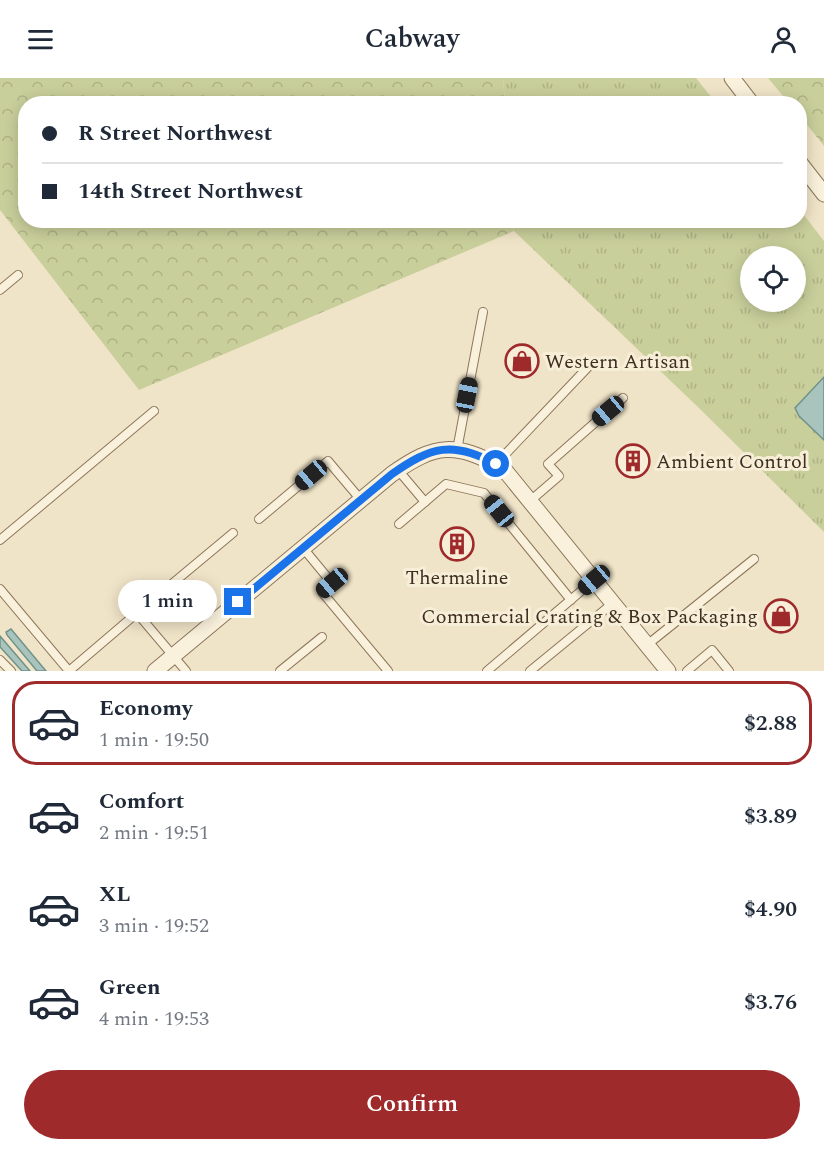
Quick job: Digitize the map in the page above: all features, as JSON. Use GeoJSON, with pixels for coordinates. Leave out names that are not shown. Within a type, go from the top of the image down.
{"type":"FeatureCollection","features":[{"type":"Feature","properties":{"kind":"street"},"geometry":{"type":"LineString","coordinates":[[732,78],[746,96]]}},
{"type":"Feature","properties":{"kind":"street"},"geometry":{"type":"LineString","coordinates":[[807,172],[824,194]]}},
{"type":"Feature","properties":{"kind":"street"},"geometry":{"type":"LineString","coordinates":[[155,671],[398,470],[415,458],[439,449],[465,451],[503,468],[668,671]]}},
{"type":"Feature","properties":{"kind":"lane"},"geometry":{"type":"LineString","coordinates":[[0,290],[18,275]]}},
{"type":"Feature","properties":{"kind":"lane"},"geometry":{"type":"LineString","coordinates":[[457,450],[483,312]]}},
{"type":"Feature","properties":{"kind":"lane"},"geometry":{"type":"LineString","coordinates":[[496,464],[590,365]]}},
{"type":"Feature","properties":{"kind":"lane"},"geometry":{"type":"LineString","coordinates":[[530,501],[559,476],[548,464],[623,398]]}},
{"type":"Feature","properties":{"kind":"lane"},"geometry":{"type":"LineString","coordinates":[[0,540],[154,411]]}},
{"type":"Feature","properties":{"kind":"lane"},"geometry":{"type":"LineString","coordinates":[[259,519],[328,460],[361,500]]}},
{"type":"Feature","properties":{"kind":"lane"},"geometry":{"type":"LineString","coordinates":[[398,470],[425,502]]}},
{"type":"Feature","properties":{"kind":"lane"},"geometry":{"type":"LineString","coordinates":[[399,524],[446,484],[484,494],[570,600]]}},
{"type":"Feature","properties":{"kind":"lane"},"geometry":{"type":"LineString","coordinates":[[0,590],[69,671],[233,533]]}},
{"type":"Feature","properties":{"kind":"lane"},"geometry":{"type":"LineString","coordinates":[[303,548],[332,583],[322,592],[388,671]]}},
{"type":"Feature","properties":{"kind":"lane"},"geometry":{"type":"LineString","coordinates":[[647,645],[754,559]]}},
{"type":"Feature","properties":{"kind":"lane"},"geometry":{"type":"LineString","coordinates":[[487,671],[594,580]]}},
{"type":"Feature","properties":{"kind":"lane"},"geometry":{"type":"LineString","coordinates":[[530,671],[613,603]]}},
{"type":"Feature","properties":{"kind":"lane"},"geometry":{"type":"LineString","coordinates":[[137,613],[186,671]]}},
{"type":"Feature","properties":{"kind":"lane"},"geometry":{"type":"LineString","coordinates":[[280,671],[322,637]]}},
{"type":"Feature","properties":{"kind":"lane"},"geometry":{"type":"LineString","coordinates":[[687,671],[712,650],[729,671]]}},
{"type":"Feature","properties":{"kind":"lane"},"geometry":{"type":"LineString","coordinates":[[0,660],[11,671]]}},
{"type":"Feature","properties":{"kind":"green space"},"geometry":{"type":"Polygon","coordinates":[[[0,78],[503,78],[504,96],[18,96],[18,228],[514,228],[514,231],[139,390],[0,210],[0,78]]]}},
{"type":"Feature","properties":{"kind":"green space"},"geometry":{"type":"Polygon","coordinates":[[[503,78],[696,78],[710,96],[504,96],[503,78]]]}},
{"type":"Feature","properties":{"kind":"green space"},"geometry":{"type":"Polygon","coordinates":[[[768,78],[824,78],[824,146],[807,125],[807,96],[783,96],[768,78]]]}},
{"type":"Feature","properties":{"kind":"green space"},"geometry":{"type":"Polygon","coordinates":[[[807,219],[824,241],[824,377],[797,405],[799,416],[824,440],[824,532],[701,410],[514,231],[514,228],[807,228],[807,219]]]}},
{"type":"Feature","properties":{"kind":"water"},"geometry":{"type":"Polygon","coordinates":[[[824,377],[824,440],[799,416],[795,408],[824,377]]]}},
{"type":"Feature","properties":{"kind":"water"},"geometry":{"type":"Polygon","coordinates":[[[11,629],[46,671],[37,671],[7,635],[6,632],[11,629]]]}},
{"type":"Feature","properties":{"kind":"water"},"geometry":{"type":"Polygon","coordinates":[[[0,636],[30,671],[22,671],[0,647],[0,636]]]}},
{"type":"Feature","properties":{"kind":"place","name":"Western Artisan"},"geometry":{"type":"Point","coordinates":[522,361]}},
{"type":"Feature","properties":{"kind":"place","name":"Ambient Control"},"geometry":{"type":"Point","coordinates":[633,461]}},
{"type":"Feature","properties":{"kind":"place","name":"Thermaline"},"geometry":{"type":"Point","coordinates":[457,544]}},
{"type":"Feature","properties":{"kind":"place","name":"Commercial Crating & Box Packaging"},"geometry":{"type":"Point","coordinates":[781,616]}},
{"type":"Feature","properties":{"kind":"route"},"geometry":{"type":"LineString","coordinates":[[238,602],[392,474],[415,458],[439,449],[465,451],[496,464]]}}]}
